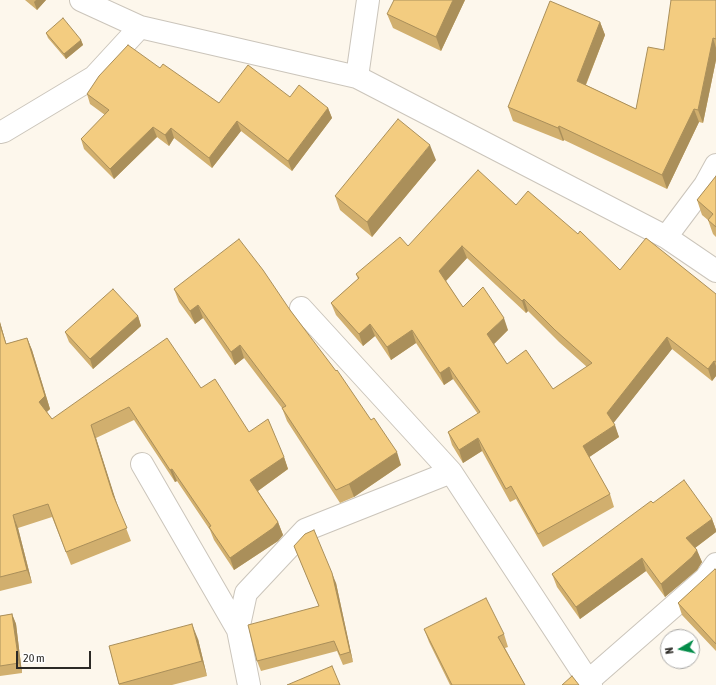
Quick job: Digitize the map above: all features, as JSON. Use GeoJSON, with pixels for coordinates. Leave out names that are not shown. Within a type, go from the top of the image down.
{"type":"FeatureCollection","features":[{"type":"Feature","properties":{"kind":"street"},"geometry":{"type":"LineString","coordinates":[[81,0],[140,27],[357,77],[666,237],[716,271]]}},
{"type":"Feature","properties":{"kind":"street"},"geometry":{"type":"LineString","coordinates":[[357,77],[368,0]]}},
{"type":"Feature","properties":{"kind":"street"},"geometry":{"type":"LineString","coordinates":[[0,132],[94,77],[140,27]]}},
{"type":"Feature","properties":{"kind":"street"},"geometry":{"type":"LineString","coordinates":[[666,237],[705,185],[716,165]]}},
{"type":"Feature","properties":{"kind":"street"},"geometry":{"type":"LineString","coordinates":[[301,308],[451,472],[589,683],[706,578],[716,564]]}},
{"type":"Feature","properties":{"kind":"street"},"geometry":{"type":"LineString","coordinates":[[142,464],[238,630],[249,685]]}},
{"type":"Feature","properties":{"kind":"street"},"geometry":{"type":"LineString","coordinates":[[238,630],[246,593],[305,530],[451,472]]}},
{"type":"Feature","properties":{"kind":"building"},"geometry":{"type":"Polygon","coordinates":[[[394,0],[453,0],[436,37],[387,14],[394,0]]]}},
{"type":"Feature","properties":{"kind":"building"},"geometry":{"type":"Polygon","coordinates":[[[671,0],[716,0],[716,39],[713,38],[698,110],[694,109],[662,175],[559,126],[558,128],[508,107],[550,1],[600,22],[577,81],[636,109],[648,47],[664,50],[671,0]]]}},
{"type":"Feature","properties":{"kind":"building"},"geometry":{"type":"Polygon","coordinates":[[[63,18],[81,40],[64,54],[46,33],[63,18]]]}},
{"type":"Feature","properties":{"kind":"building"},"geometry":{"type":"Polygon","coordinates":[[[128,45],[160,68],[163,64],[219,103],[248,65],[290,97],[299,85],[328,108],[288,161],[237,121],[209,158],[171,128],[165,135],[153,127],[110,169],[81,139],[109,110],[87,94],[99,76],[128,45]]]}},
{"type":"Feature","properties":{"kind":"building"},"geometry":{"type":"Polygon","coordinates":[[[398,119],[430,145],[367,222],[335,196],[398,119]]]}},
{"type":"Feature","properties":{"kind":"building"},"geometry":{"type":"Polygon","coordinates":[[[478,170],[516,205],[528,191],[578,234],[580,231],[620,270],[646,238],[716,294],[716,362],[714,361],[708,369],[667,337],[607,413],[615,425],[583,446],[610,494],[538,534],[511,486],[506,489],[478,438],[459,450],[448,432],[480,412],[449,367],[440,373],[412,330],[387,347],[370,324],[359,334],[331,303],[359,278],[356,274],[400,237],[408,246],[478,170]],[[462,246],[439,271],[463,307],[483,287],[504,318],[487,334],[507,364],[526,350],[553,389],[592,363],[555,330],[524,299],[522,301],[462,246]]]}},
{"type":"Feature","properties":{"kind":"building"},"geometry":{"type":"Polygon","coordinates":[[[716,176],[716,227],[708,220],[713,214],[697,200],[716,176]]]}},
{"type":"Feature","properties":{"kind":"building"},"geometry":{"type":"Polygon","coordinates":[[[239,239],[263,270],[290,310],[336,371],[337,370],[371,420],[374,418],[397,452],[349,484],[336,490],[282,408],[286,406],[240,345],[231,352],[198,305],[190,311],[174,289],[239,239]]]}},
{"type":"Feature","properties":{"kind":"building"},"geometry":{"type":"Polygon","coordinates":[[[113,289],[138,316],[90,359],[65,332],[113,289]]]}},
{"type":"Feature","properties":{"kind":"building"},"geometry":{"type":"Polygon","coordinates":[[[0,325],[6,344],[27,338],[45,396],[39,402],[52,419],[167,338],[201,388],[215,379],[249,432],[268,419],[284,457],[250,480],[278,522],[273,528],[230,558],[209,527],[211,526],[172,469],[170,470],[129,407],[91,425],[113,495],[127,528],[66,552],[48,504],[13,515],[27,570],[0,577],[0,325]]]}},
{"type":"Feature","properties":{"kind":"building"},"geometry":{"type":"Polygon","coordinates":[[[684,480],[712,519],[686,538],[697,550],[692,557],[661,584],[642,558],[576,607],[552,574],[651,501],[653,503],[684,480]]]}},
{"type":"Feature","properties":{"kind":"building"},"geometry":{"type":"Polygon","coordinates":[[[314,530],[332,573],[350,652],[340,655],[334,641],[257,661],[248,625],[319,606],[294,546],[305,534],[314,530]]]}},
{"type":"Feature","properties":{"kind":"building"},"geometry":{"type":"Polygon","coordinates":[[[715,569],[716,570],[716,644],[678,603],[715,569]]]}},
{"type":"Feature","properties":{"kind":"building"},"geometry":{"type":"Polygon","coordinates":[[[486,598],[504,634],[498,637],[525,685],[452,685],[424,629],[486,598]]]}},
{"type":"Feature","properties":{"kind":"building"},"geometry":{"type":"Polygon","coordinates":[[[12,614],[19,663],[0,666],[0,616],[12,614]]]}},
{"type":"Feature","properties":{"kind":"building"},"geometry":{"type":"Polygon","coordinates":[[[192,624],[202,661],[119,684],[109,646],[192,624]]]}},
{"type":"Feature","properties":{"kind":"building"},"geometry":{"type":"Polygon","coordinates":[[[332,666],[340,685],[287,685],[332,666]]]}},
{"type":"Feature","properties":{"kind":"building"},"geometry":{"type":"Polygon","coordinates":[[[572,676],[579,685],[562,685],[572,676]]]}}]}
